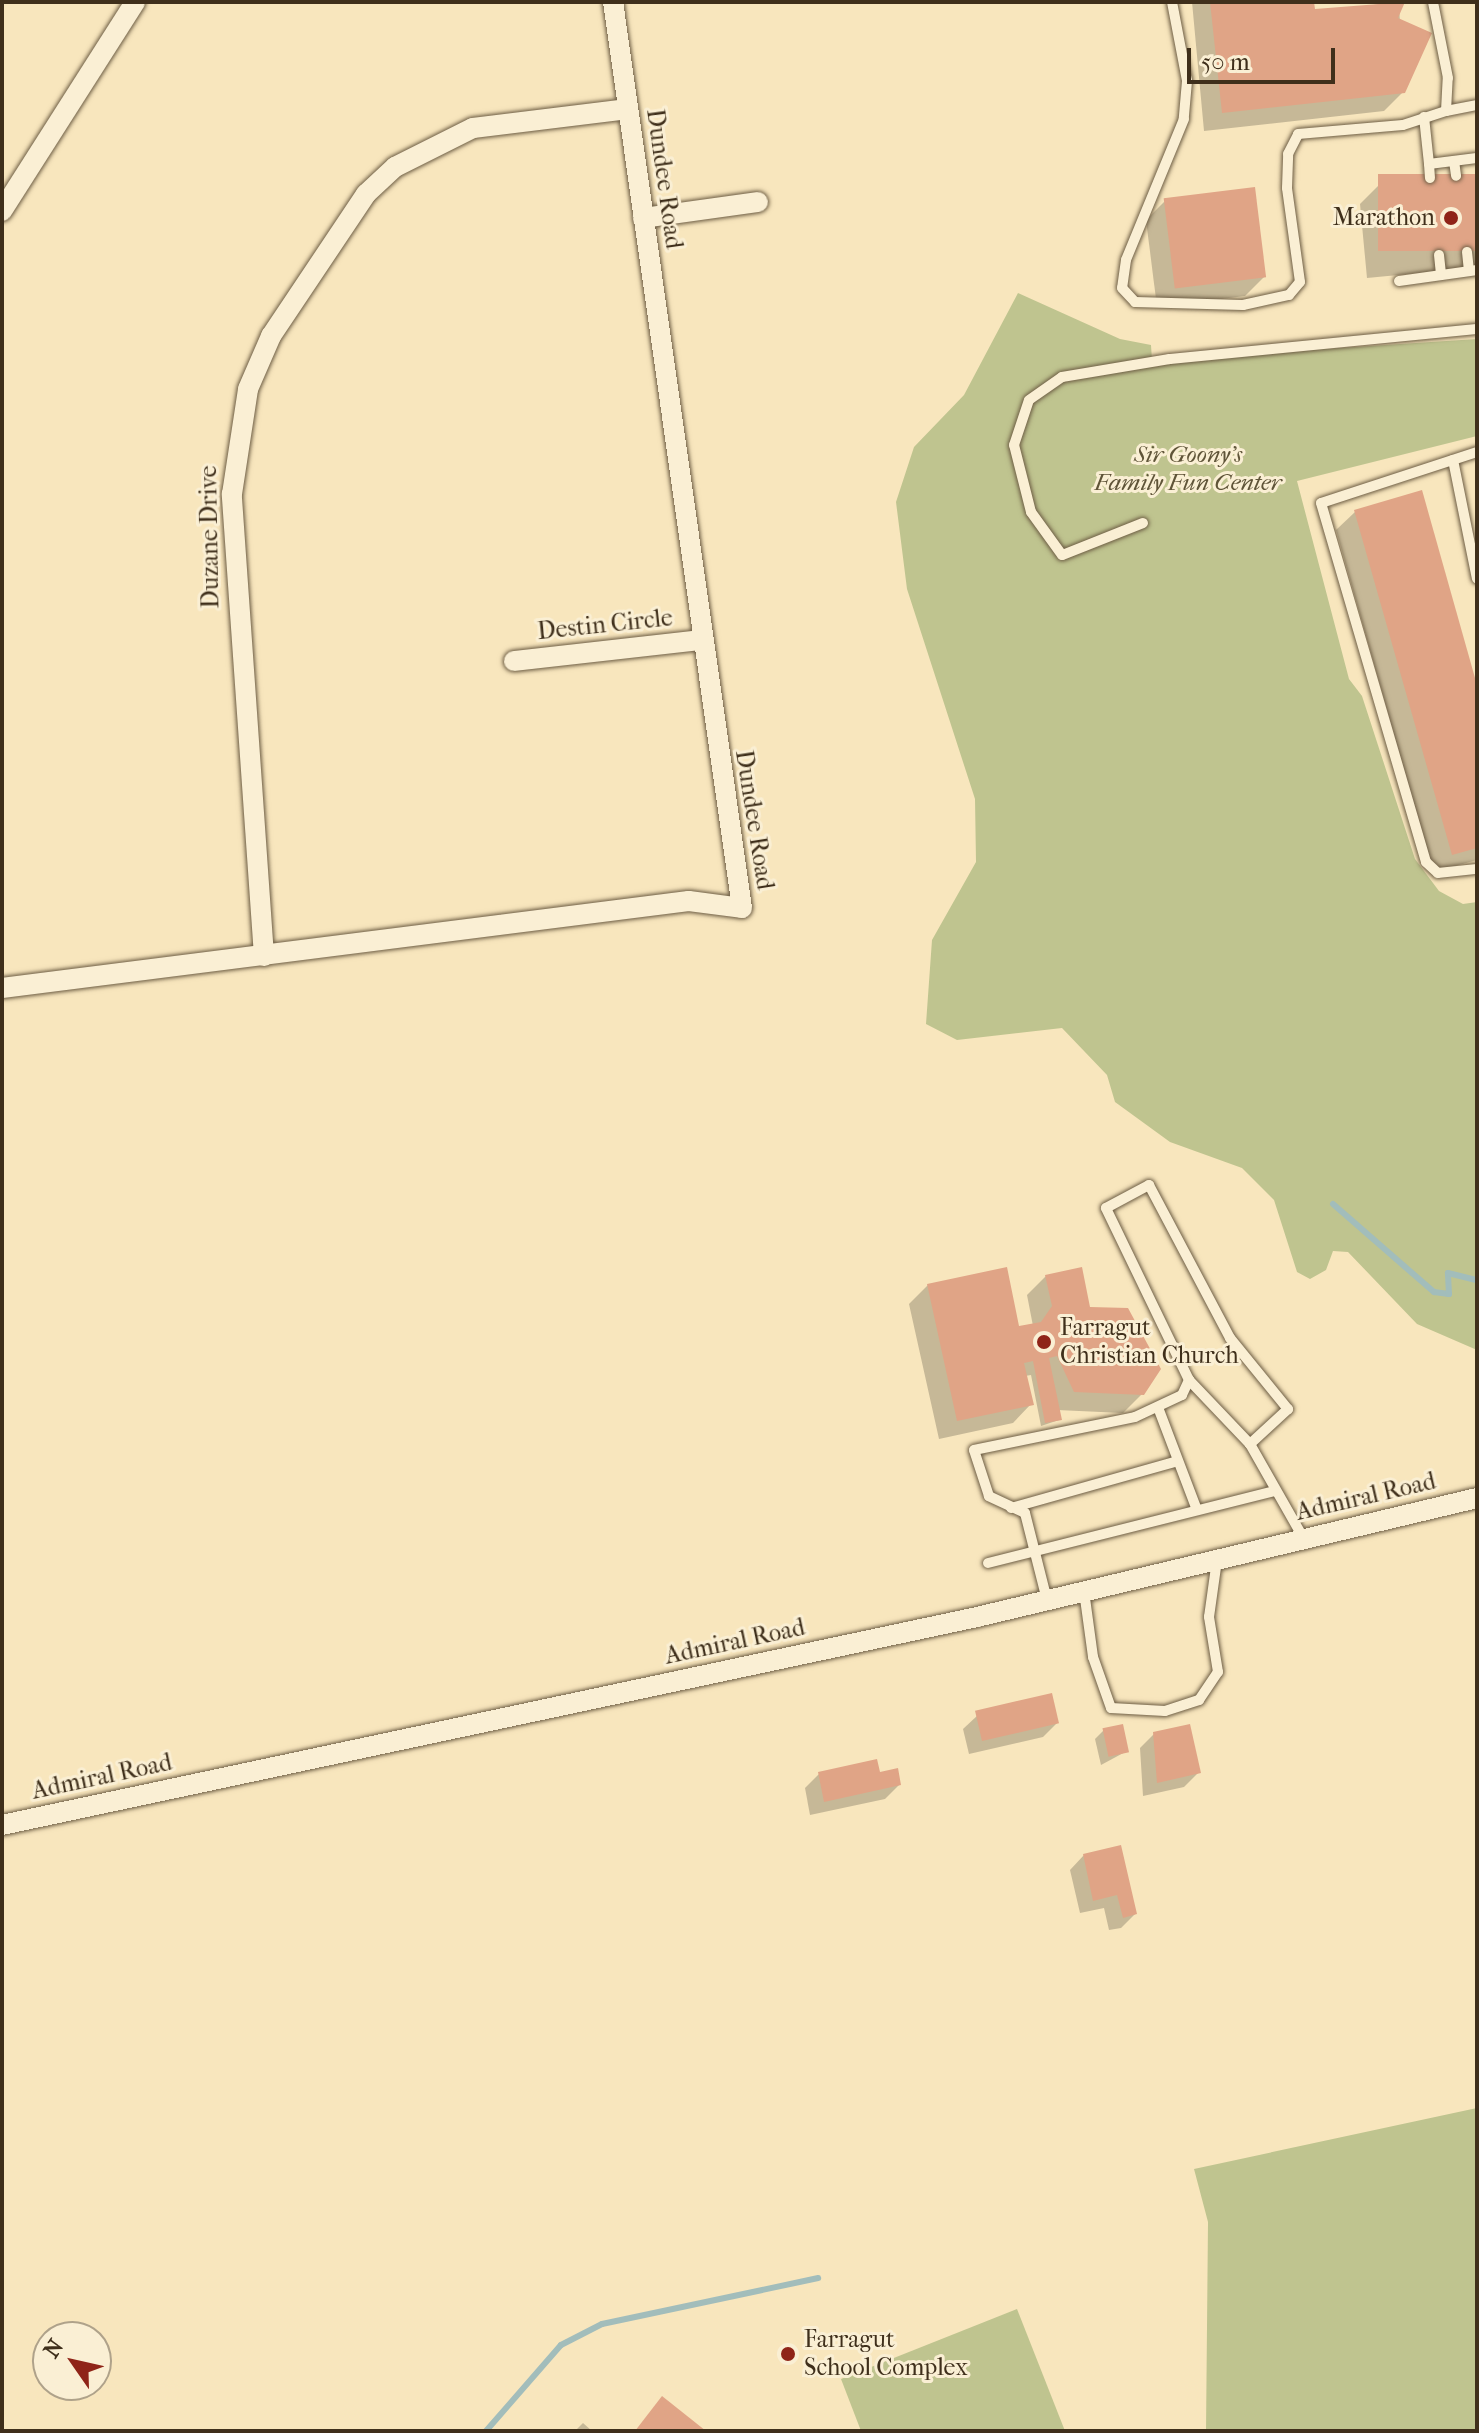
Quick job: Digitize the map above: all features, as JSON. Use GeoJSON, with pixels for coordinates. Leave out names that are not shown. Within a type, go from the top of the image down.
{"type":"FeatureCollection","features":[{"type":"Feature","properties":{"kind":"street"},"geometry":{"type":"LineString","coordinates":[[2,211],[135,2]]}},
{"type":"Feature","properties":{"kind":"street","name":"Dundee Road"},"geometry":{"type":"LineString","coordinates":[[2,988],[689,901],[742,908],[701,640],[613,2]]}},
{"type":"Feature","properties":{"kind":"street","name":"Duzane Drive"},"geometry":{"type":"LineString","coordinates":[[264,956],[232,494],[248,389],[271,336],[366,194],[395,167],[473,128],[628,109]]}},
{"type":"Feature","properties":{"kind":"street"},"geometry":{"type":"LineString","coordinates":[[643,218],[758,202]]}},
{"type":"Feature","properties":{"kind":"street","name":"Destin Circle"},"geometry":{"type":"LineString","coordinates":[[514,661],[701,640]]}},
{"type":"Feature","properties":{"kind":"street","name":"Admiral Road"},"geometry":{"type":"LineString","coordinates":[[2,1825],[1047,1600],[1477,1498]]}},
{"type":"Feature","properties":{"kind":"lane"},"geometry":{"type":"LineString","coordinates":[[1172,2],[1187,81],[1184,119],[1126,260],[1122,288],[1135,302],[1243,305],[1289,295],[1300,282],[1287,188],[1288,154],[1298,134],[1403,125],[1477,105]]}},
{"type":"Feature","properties":{"kind":"lane"},"geometry":{"type":"LineString","coordinates":[[1433,2],[1448,78],[1446,111]]}},
{"type":"Feature","properties":{"kind":"lane"},"geometry":{"type":"LineString","coordinates":[[1424,117],[1430,178]]}},
{"type":"Feature","properties":{"kind":"lane"},"geometry":{"type":"LineString","coordinates":[[1429,164],[1477,158]]}},
{"type":"Feature","properties":{"kind":"lane"},"geometry":{"type":"LineString","coordinates":[[1454,161],[1456,176]]}},
{"type":"Feature","properties":{"kind":"lane"},"geometry":{"type":"LineString","coordinates":[[1399,281],[1473,271],[1467,252]]}},
{"type":"Feature","properties":{"kind":"lane"},"geometry":{"type":"LineString","coordinates":[[1439,255],[1441,275]]}},
{"type":"Feature","properties":{"kind":"lane"},"geometry":{"type":"LineString","coordinates":[[1143,523],[1062,555],[1031,512],[1014,445],[1029,400],[1062,377],[1170,359],[1477,329]]}},
{"type":"Feature","properties":{"kind":"lane"},"geometry":{"type":"LineString","coordinates":[[1477,452],[1321,503],[1426,862],[1438,873],[1477,869]]}},
{"type":"Feature","properties":{"kind":"lane"},"geometry":{"type":"LineString","coordinates":[[1453,460],[1477,579]]}},
{"type":"Feature","properties":{"kind":"lane"},"geometry":{"type":"LineString","coordinates":[[1250,1444],[1288,1409],[1230,1338],[1149,1185],[1106,1208],[1189,1380],[1250,1444],[1304,1539]]}},
{"type":"Feature","properties":{"kind":"lane"},"geometry":{"type":"LineString","coordinates":[[1047,1600],[1025,1513],[1010,1509],[980,1483],[974,1450],[1159,1410],[1189,1380]]}},
{"type":"Feature","properties":{"kind":"lane"},"geometry":{"type":"LineString","coordinates":[[1159,1410],[1197,1510]]}},
{"type":"Feature","properties":{"kind":"lane"},"geometry":{"type":"LineString","coordinates":[[1010,1509],[1178,1461]]}},
{"type":"Feature","properties":{"kind":"lane"},"geometry":{"type":"LineString","coordinates":[[988,1563],[1274,1491]]}},
{"type":"Feature","properties":{"kind":"lane"},"geometry":{"type":"LineString","coordinates":[[1084,1591],[1093,1657],[1111,1708],[1165,1711],[1199,1700],[1218,1672],[1209,1617],[1217,1560]]}},
{"type":"Feature","properties":{"kind":"path"},"geometry":{"type":"LineString","coordinates":[[187,2431],[205,2431]]}},
{"type":"Feature","properties":{"kind":"green space","name":"Sir Goony's Family Fun Center"},"geometry":{"type":"Polygon","coordinates":[[[1018,293],[1120,339],[1151,345],[1152,360],[1477,339],[1477,436],[1297,481],[1349,679],[1362,696],[1415,859],[1439,891],[1463,904],[1477,902],[1477,1350],[1417,1324],[1348,1252],[1333,1251],[1326,1270],[1310,1279],[1297,1272],[1274,1200],[1242,1168],[1170,1142],[1115,1102],[1107,1075],[1062,1028],[957,1040],[926,1024],[932,940],[976,862],[975,799],[907,589],[896,502],[914,447],[964,395],[1018,293]]]}},
{"type":"Feature","properties":{"kind":"green space"},"geometry":{"type":"Polygon","coordinates":[[[1477,2108],[1477,2431],[1206,2431],[1208,2222],[1194,2169],[1477,2108]]]}},
{"type":"Feature","properties":{"kind":"green space"},"geometry":{"type":"Polygon","coordinates":[[[1017,2309],[1065,2431],[861,2431],[841,2379],[1017,2309]]]}},
{"type":"Feature","properties":{"kind":"building"},"geometry":{"type":"Polygon","coordinates":[[[1210,2],[1314,2],[1315,9],[1405,2],[1398,18],[1432,33],[1405,93],[1222,113],[1210,2]]]}},
{"type":"Feature","properties":{"kind":"building"},"geometry":{"type":"Polygon","coordinates":[[[1378,174],[1477,174],[1477,251],[1378,251],[1378,174]]]}},
{"type":"Feature","properties":{"kind":"building"},"geometry":{"type":"Polygon","coordinates":[[[1255,187],[1266,277],[1175,289],[1164,198],[1255,187]]]}},
{"type":"Feature","properties":{"kind":"building"},"geometry":{"type":"Polygon","coordinates":[[[1422,490],[1477,685],[1477,848],[1452,855],[1354,510],[1422,490]]]}},
{"type":"Feature","properties":{"kind":"building","name":"Farragut Christian Church"},"geometry":{"type":"Polygon","coordinates":[[[1007,1267],[1019,1326],[1041,1322],[1052,1306],[1045,1275],[1082,1267],[1090,1307],[1128,1308],[1161,1369],[1144,1395],[1074,1392],[1057,1356],[1049,1358],[1062,1420],[1045,1423],[1033,1361],[1024,1363],[1034,1405],[957,1421],[927,1284],[1007,1267]]]}},
{"type":"Feature","properties":{"kind":"building"},"geometry":{"type":"Polygon","coordinates":[[[1052,1693],[1059,1723],[982,1741],[975,1711],[1052,1693]]]}},
{"type":"Feature","properties":{"kind":"building"},"geometry":{"type":"Polygon","coordinates":[[[1123,1724],[1129,1752],[1108,1757],[1102,1728],[1123,1724]]]}},
{"type":"Feature","properties":{"kind":"building"},"geometry":{"type":"Polygon","coordinates":[[[1190,1724],[1201,1773],[1157,1783],[1153,1732],[1190,1724]]]}},
{"type":"Feature","properties":{"kind":"building"},"geometry":{"type":"Polygon","coordinates":[[[877,1759],[880,1772],[898,1768],[901,1785],[824,1802],[818,1772],[877,1759]]]}},
{"type":"Feature","properties":{"kind":"building"},"geometry":{"type":"Polygon","coordinates":[[[1121,1845],[1137,1914],[1123,1918],[1117,1895],[1093,1901],[1083,1854],[1121,1845]]]}},
{"type":"Feature","properties":{"kind":"building"},"geometry":{"type":"Polygon","coordinates":[[[662,2396],[706,2431],[635,2431],[662,2396]]]}},
{"type":"Feature","properties":{"kind":"waterway"},"geometry":{"type":"LineString","coordinates":[[1333,1204],[1434,1292],[1449,1294],[1448,1273],[1477,1280]]}},
{"type":"Feature","properties":{"kind":"waterway"},"geometry":{"type":"LineString","coordinates":[[486,2431],[561,2345],[602,2324],[818,2278]]}},
{"type":"Feature","properties":{"kind":"place","name":"Marathon"},"geometry":{"type":"Point","coordinates":[1451,218]}},
{"type":"Feature","properties":{"kind":"place","name":"Farragut Christian Church"},"geometry":{"type":"Point","coordinates":[1044,1342]}},
{"type":"Feature","properties":{"kind":"place","name":"Farragut School Complex"},"geometry":{"type":"Point","coordinates":[788,2354]}}]}
